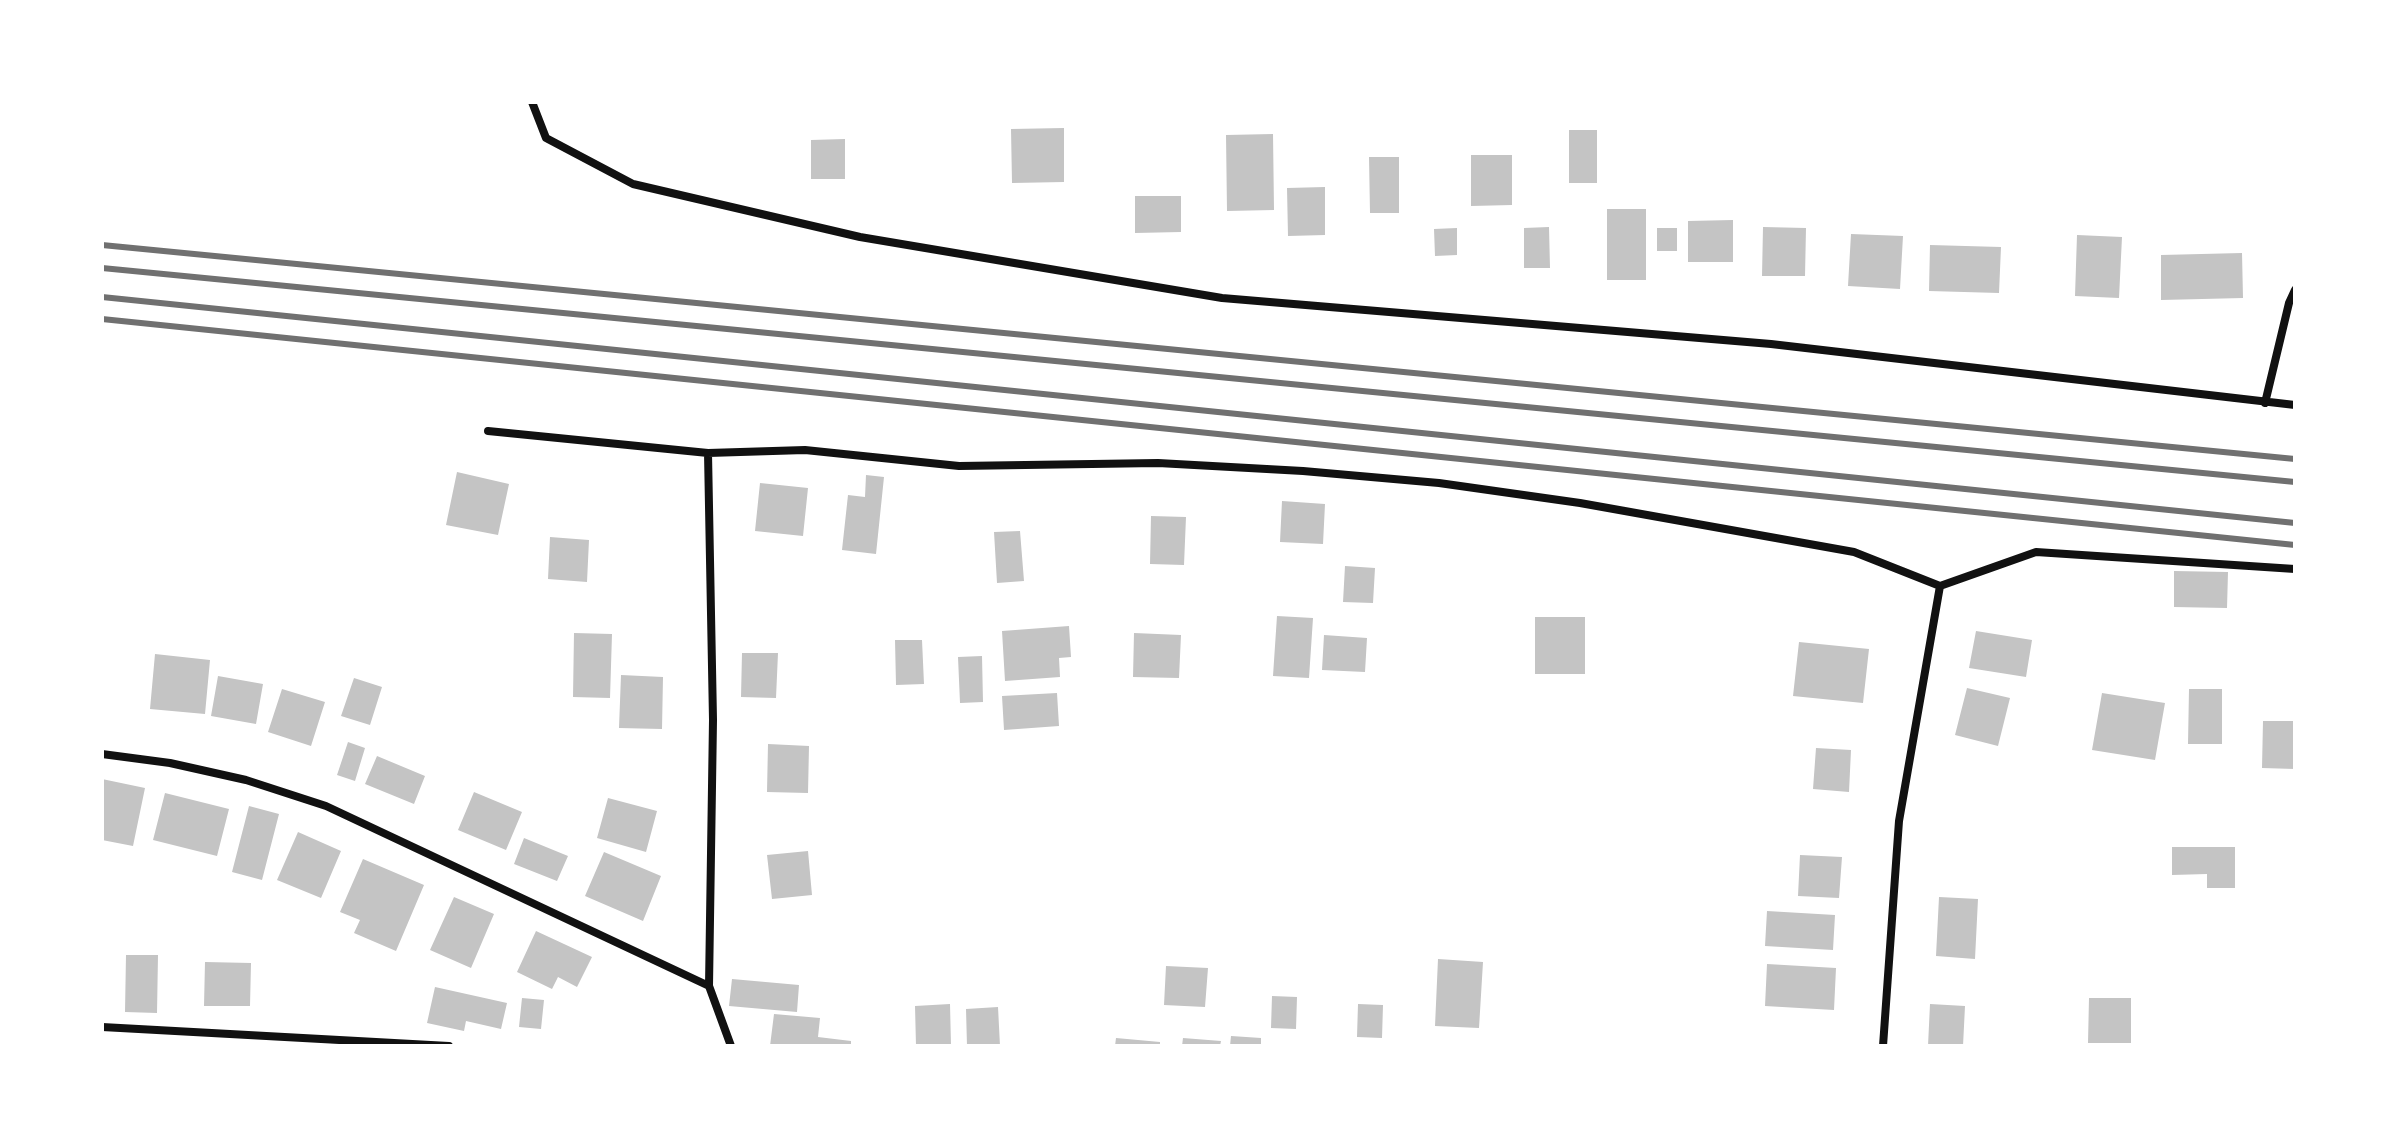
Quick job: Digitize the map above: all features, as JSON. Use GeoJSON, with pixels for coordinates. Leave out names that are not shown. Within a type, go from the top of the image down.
{"type":"FeatureCollection","features":[{"type":"Feature","properties":{"kind":"street"},"geometry":{"type":"LineString","coordinates":[[532,102],[546,138],[633,184],[860,237],[1222,298],[1771,344],[2295,405]]}},
{"type":"Feature","properties":{"kind":"street"},"geometry":{"type":"LineString","coordinates":[[2265,403],[2289,303],[2295,290]]}},
{"type":"Feature","properties":{"kind":"street"},"geometry":{"type":"LineString","coordinates":[[488,431],[708,453],[805,450],[959,466],[1172,464],[1439,483],[1580,503],[1854,552],[1940,586],[2036,552],[2295,569]]}},
{"type":"Feature","properties":{"kind":"street"},"geometry":{"type":"LineString","coordinates":[[708,453],[713,720],[709,986],[731,1046]]}},
{"type":"Feature","properties":{"kind":"street"},"geometry":{"type":"LineString","coordinates":[[1883,1046],[1899,821],[1940,586]]}},
{"type":"Feature","properties":{"kind":"street"},"geometry":{"type":"LineString","coordinates":[[102,754],[170,763],[246,780],[326,806],[709,986]]}},
{"type":"Feature","properties":{"kind":"street"},"geometry":{"type":"LineString","coordinates":[[102,1027],[449,1046]]}},
{"type":"Feature","properties":{"kind":"building"},"geometry":{"type":"Polygon","coordinates":[[[1064,128],[1064,182],[1012,183],[1011,129],[1064,128]]]}},
{"type":"Feature","properties":{"kind":"building"},"geometry":{"type":"Polygon","coordinates":[[[1569,130],[1597,130],[1597,183],[1569,183],[1569,130]]]}},
{"type":"Feature","properties":{"kind":"building"},"geometry":{"type":"Polygon","coordinates":[[[1273,134],[1274,210],[1227,211],[1226,135],[1273,134]]]}},
{"type":"Feature","properties":{"kind":"building"},"geometry":{"type":"Polygon","coordinates":[[[845,139],[845,179],[811,179],[811,140],[845,139]]]}},
{"type":"Feature","properties":{"kind":"building"},"geometry":{"type":"Polygon","coordinates":[[[1471,155],[1512,155],[1512,205],[1471,206],[1471,155]]]}},
{"type":"Feature","properties":{"kind":"building"},"geometry":{"type":"Polygon","coordinates":[[[1369,157],[1399,157],[1399,213],[1370,213],[1369,157]]]}},
{"type":"Feature","properties":{"kind":"building"},"geometry":{"type":"Polygon","coordinates":[[[1325,187],[1325,235],[1288,236],[1287,188],[1325,187]]]}},
{"type":"Feature","properties":{"kind":"building"},"geometry":{"type":"Polygon","coordinates":[[[1135,196],[1181,196],[1181,232],[1135,233],[1135,196]]]}},
{"type":"Feature","properties":{"kind":"building"},"geometry":{"type":"Polygon","coordinates":[[[1607,209],[1646,209],[1646,280],[1607,280],[1607,209]]]}},
{"type":"Feature","properties":{"kind":"building"},"geometry":{"type":"Polygon","coordinates":[[[1733,220],[1733,262],[1688,262],[1688,221],[1733,220]]]}},
{"type":"Feature","properties":{"kind":"building"},"geometry":{"type":"Polygon","coordinates":[[[1549,227],[1550,268],[1524,268],[1524,228],[1549,227]]]}},
{"type":"Feature","properties":{"kind":"building"},"geometry":{"type":"Polygon","coordinates":[[[1763,227],[1806,228],[1805,276],[1762,276],[1763,227]]]}},
{"type":"Feature","properties":{"kind":"building"},"geometry":{"type":"Polygon","coordinates":[[[1457,228],[1457,255],[1435,256],[1434,229],[1457,228]]]}},
{"type":"Feature","properties":{"kind":"building"},"geometry":{"type":"Polygon","coordinates":[[[1657,228],[1677,228],[1677,251],[1657,251],[1657,228]]]}},
{"type":"Feature","properties":{"kind":"building"},"geometry":{"type":"Polygon","coordinates":[[[1851,234],[1903,236],[1900,289],[1848,286],[1851,234]]]}},
{"type":"Feature","properties":{"kind":"building"},"geometry":{"type":"Polygon","coordinates":[[[2077,235],[2122,237],[2119,298],[2075,296],[2077,235]]]}},
{"type":"Feature","properties":{"kind":"building"},"geometry":{"type":"Polygon","coordinates":[[[1930,245],[2001,247],[1999,293],[1929,291],[1930,245]]]}},
{"type":"Feature","properties":{"kind":"building"},"geometry":{"type":"Polygon","coordinates":[[[2242,253],[2243,298],[2161,300],[2161,255],[2242,253]]]}},
{"type":"Feature","properties":{"kind":"building"},"geometry":{"type":"Polygon","coordinates":[[[457,472],[509,484],[498,535],[446,525],[457,472]]]}},
{"type":"Feature","properties":{"kind":"building"},"geometry":{"type":"Polygon","coordinates":[[[866,475],[884,477],[876,554],[842,550],[848,495],[865,497],[866,475]]]}},
{"type":"Feature","properties":{"kind":"building"},"geometry":{"type":"Polygon","coordinates":[[[760,483],[808,488],[803,536],[755,531],[760,483]]]}},
{"type":"Feature","properties":{"kind":"building"},"geometry":{"type":"Polygon","coordinates":[[[1282,501],[1325,504],[1323,544],[1280,542],[1282,501]]]}},
{"type":"Feature","properties":{"kind":"building"},"geometry":{"type":"Polygon","coordinates":[[[1151,516],[1186,517],[1184,565],[1150,564],[1151,516]]]}},
{"type":"Feature","properties":{"kind":"building"},"geometry":{"type":"Polygon","coordinates":[[[1020,531],[1024,581],[997,583],[994,532],[1020,531]]]}},
{"type":"Feature","properties":{"kind":"building"},"geometry":{"type":"Polygon","coordinates":[[[550,537],[589,540],[587,582],[548,579],[550,537]]]}},
{"type":"Feature","properties":{"kind":"building"},"geometry":{"type":"Polygon","coordinates":[[[1345,566],[1375,568],[1373,603],[1343,602],[1345,566]]]}},
{"type":"Feature","properties":{"kind":"building"},"geometry":{"type":"Polygon","coordinates":[[[2174,571],[2228,572],[2227,608],[2174,607],[2174,571]]]}},
{"type":"Feature","properties":{"kind":"building"},"geometry":{"type":"Polygon","coordinates":[[[1277,616],[1313,618],[1309,678],[1273,676],[1277,616]]]}},
{"type":"Feature","properties":{"kind":"building"},"geometry":{"type":"Polygon","coordinates":[[[1535,617],[1585,617],[1585,674],[1535,674],[1535,617]]]}},
{"type":"Feature","properties":{"kind":"building"},"geometry":{"type":"Polygon","coordinates":[[[1069,626],[1071,657],[1059,658],[1060,677],[1005,681],[1002,631],[1069,626]]]}},
{"type":"Feature","properties":{"kind":"building"},"geometry":{"type":"Polygon","coordinates":[[[1976,631],[2032,640],[2026,677],[1969,668],[1976,631]]]}},
{"type":"Feature","properties":{"kind":"building"},"geometry":{"type":"Polygon","coordinates":[[[574,633],[612,634],[610,698],[573,697],[574,633]]]}},
{"type":"Feature","properties":{"kind":"building"},"geometry":{"type":"Polygon","coordinates":[[[1134,633],[1181,635],[1179,678],[1133,677],[1134,633]]]}},
{"type":"Feature","properties":{"kind":"building"},"geometry":{"type":"Polygon","coordinates":[[[1324,635],[1367,638],[1365,672],[1322,670],[1324,635]]]}},
{"type":"Feature","properties":{"kind":"building"},"geometry":{"type":"Polygon","coordinates":[[[895,640],[922,640],[924,684],[896,685],[895,640]]]}},
{"type":"Feature","properties":{"kind":"building"},"geometry":{"type":"Polygon","coordinates":[[[1799,642],[1869,649],[1863,703],[1793,696],[1799,642]]]}},
{"type":"Feature","properties":{"kind":"building"},"geometry":{"type":"Polygon","coordinates":[[[742,653],[778,653],[776,698],[741,697],[742,653]]]}},
{"type":"Feature","properties":{"kind":"building"},"geometry":{"type":"Polygon","coordinates":[[[155,654],[210,660],[205,714],[150,709],[155,654]]]}},
{"type":"Feature","properties":{"kind":"building"},"geometry":{"type":"Polygon","coordinates":[[[982,656],[983,702],[960,703],[958,657],[982,656]]]}},
{"type":"Feature","properties":{"kind":"building"},"geometry":{"type":"Polygon","coordinates":[[[621,675],[663,677],[662,729],[619,728],[621,675]]]}},
{"type":"Feature","properties":{"kind":"building"},"geometry":{"type":"Polygon","coordinates":[[[218,676],[263,684],[256,724],[211,716],[218,676]]]}},
{"type":"Feature","properties":{"kind":"building"},"geometry":{"type":"Polygon","coordinates":[[[354,678],[382,687],[370,725],[341,716],[354,678]]]}},
{"type":"Feature","properties":{"kind":"building"},"geometry":{"type":"Polygon","coordinates":[[[1967,688],[2010,698],[1998,746],[1955,735],[1967,688]]]}},
{"type":"Feature","properties":{"kind":"building"},"geometry":{"type":"Polygon","coordinates":[[[282,689],[325,702],[311,746],[268,732],[282,689]]]}},
{"type":"Feature","properties":{"kind":"building"},"geometry":{"type":"Polygon","coordinates":[[[2189,689],[2222,689],[2222,744],[2188,744],[2189,689]]]}},
{"type":"Feature","properties":{"kind":"building"},"geometry":{"type":"Polygon","coordinates":[[[1057,693],[1059,726],[1004,730],[1002,696],[1057,693]]]}},
{"type":"Feature","properties":{"kind":"building"},"geometry":{"type":"Polygon","coordinates":[[[2102,693],[2165,703],[2155,760],[2092,750],[2102,693]]]}},
{"type":"Feature","properties":{"kind":"building"},"geometry":{"type":"Polygon","coordinates":[[[2263,721],[2295,721],[2295,769],[2262,768],[2263,721]]]}},
{"type":"Feature","properties":{"kind":"building"},"geometry":{"type":"Polygon","coordinates":[[[348,742],[365,748],[355,781],[337,775],[348,742]]]}},
{"type":"Feature","properties":{"kind":"building"},"geometry":{"type":"Polygon","coordinates":[[[768,744],[809,746],[808,793],[767,792],[768,744]]]}},
{"type":"Feature","properties":{"kind":"building"},"geometry":{"type":"Polygon","coordinates":[[[1816,748],[1851,750],[1849,792],[1813,789],[1816,748]]]}},
{"type":"Feature","properties":{"kind":"building"},"geometry":{"type":"Polygon","coordinates":[[[377,756],[425,776],[414,804],[365,784],[377,756]]]}},
{"type":"Feature","properties":{"kind":"building"},"geometry":{"type":"Polygon","coordinates":[[[102,779],[145,788],[133,846],[102,840],[102,779]]]}},
{"type":"Feature","properties":{"kind":"building"},"geometry":{"type":"Polygon","coordinates":[[[474,792],[522,812],[506,850],[458,830],[474,792]]]}},
{"type":"Feature","properties":{"kind":"building"},"geometry":{"type":"Polygon","coordinates":[[[165,793],[229,809],[217,856],[153,840],[165,793]]]}},
{"type":"Feature","properties":{"kind":"building"},"geometry":{"type":"Polygon","coordinates":[[[608,798],[657,811],[646,852],[597,838],[608,798]]]}},
{"type":"Feature","properties":{"kind":"building"},"geometry":{"type":"Polygon","coordinates":[[[249,806],[279,814],[262,880],[232,872],[249,806]]]}},
{"type":"Feature","properties":{"kind":"building"},"geometry":{"type":"Polygon","coordinates":[[[298,832],[341,851],[321,898],[277,880],[298,832]]]}},
{"type":"Feature","properties":{"kind":"building"},"geometry":{"type":"Polygon","coordinates":[[[524,838],[568,856],[557,881],[514,864],[524,838]]]}},
{"type":"Feature","properties":{"kind":"building"},"geometry":{"type":"Polygon","coordinates":[[[2172,847],[2235,847],[2235,888],[2207,888],[2207,874],[2172,875],[2172,847]]]}},
{"type":"Feature","properties":{"kind":"building"},"geometry":{"type":"Polygon","coordinates":[[[808,851],[812,895],[772,899],[767,855],[808,851]]]}},
{"type":"Feature","properties":{"kind":"building"},"geometry":{"type":"Polygon","coordinates":[[[604,852],[661,876],[643,921],[585,896],[604,852]]]}},
{"type":"Feature","properties":{"kind":"building"},"geometry":{"type":"Polygon","coordinates":[[[1800,855],[1842,857],[1839,898],[1798,896],[1800,855]]]}},
{"type":"Feature","properties":{"kind":"building"},"geometry":{"type":"Polygon","coordinates":[[[363,859],[424,885],[396,951],[354,933],[360,920],[340,912],[363,859]]]}},
{"type":"Feature","properties":{"kind":"building"},"geometry":{"type":"Polygon","coordinates":[[[454,897],[494,914],[471,968],[430,950],[454,897]]]}},
{"type":"Feature","properties":{"kind":"building"},"geometry":{"type":"Polygon","coordinates":[[[1939,897],[1978,899],[1975,959],[1936,956],[1939,897]]]}},
{"type":"Feature","properties":{"kind":"building"},"geometry":{"type":"Polygon","coordinates":[[[1767,911],[1835,915],[1833,950],[1765,946],[1767,911]]]}},
{"type":"Feature","properties":{"kind":"building"},"geometry":{"type":"Polygon","coordinates":[[[536,931],[592,957],[577,987],[558,977],[552,989],[517,972],[536,931]]]}},
{"type":"Feature","properties":{"kind":"building"},"geometry":{"type":"Polygon","coordinates":[[[126,955],[158,955],[157,1013],[125,1012],[126,955]]]}},
{"type":"Feature","properties":{"kind":"building"},"geometry":{"type":"Polygon","coordinates":[[[1438,959],[1483,962],[1479,1028],[1435,1026],[1438,959]]]}},
{"type":"Feature","properties":{"kind":"building"},"geometry":{"type":"Polygon","coordinates":[[[205,962],[251,963],[250,1006],[204,1006],[205,962]]]}},
{"type":"Feature","properties":{"kind":"building"},"geometry":{"type":"Polygon","coordinates":[[[1767,964],[1836,968],[1834,1010],[1765,1006],[1767,964]]]}},
{"type":"Feature","properties":{"kind":"building"},"geometry":{"type":"Polygon","coordinates":[[[1166,966],[1208,968],[1205,1007],[1164,1005],[1166,966]]]}},
{"type":"Feature","properties":{"kind":"building"},"geometry":{"type":"Polygon","coordinates":[[[732,979],[799,985],[797,1012],[729,1006],[732,979]]]}},
{"type":"Feature","properties":{"kind":"building"},"geometry":{"type":"Polygon","coordinates":[[[435,987],[507,1003],[501,1029],[466,1021],[464,1031],[427,1023],[435,987]]]}},
{"type":"Feature","properties":{"kind":"building"},"geometry":{"type":"Polygon","coordinates":[[[1272,996],[1297,997],[1296,1029],[1271,1028],[1272,996]]]}},
{"type":"Feature","properties":{"kind":"building"},"geometry":{"type":"Polygon","coordinates":[[[522,998],[544,1000],[541,1029],[519,1027],[522,998]]]}},
{"type":"Feature","properties":{"kind":"building"},"geometry":{"type":"Polygon","coordinates":[[[2089,998],[2131,998],[2131,1043],[2088,1043],[2089,998]]]}},
{"type":"Feature","properties":{"kind":"building"},"geometry":{"type":"Polygon","coordinates":[[[950,1004],[951,1046],[916,1046],[915,1006],[950,1004]]]}},
{"type":"Feature","properties":{"kind":"building"},"geometry":{"type":"Polygon","coordinates":[[[1358,1004],[1383,1005],[1382,1038],[1357,1037],[1358,1004]]]}},
{"type":"Feature","properties":{"kind":"building"},"geometry":{"type":"Polygon","coordinates":[[[1930,1004],[1965,1006],[1963,1046],[1928,1046],[1930,1004]]]}},
{"type":"Feature","properties":{"kind":"building"},"geometry":{"type":"Polygon","coordinates":[[[998,1007],[1000,1046],[967,1046],[966,1009],[998,1007]]]}},
{"type":"Feature","properties":{"kind":"building"},"geometry":{"type":"Polygon","coordinates":[[[774,1014],[820,1018],[818,1037],[851,1041],[851,1046],[770,1046],[774,1014]]]}},
{"type":"Feature","properties":{"kind":"building"},"geometry":{"type":"Polygon","coordinates":[[[1231,1036],[1261,1038],[1261,1046],[1230,1046],[1231,1036]]]}},
{"type":"Feature","properties":{"kind":"building"},"geometry":{"type":"Polygon","coordinates":[[[1116,1038],[1160,1042],[1160,1046],[1115,1046],[1116,1038]]]}},
{"type":"Feature","properties":{"kind":"building"},"geometry":{"type":"Polygon","coordinates":[[[1183,1038],[1221,1041],[1220,1046],[1182,1046],[1183,1038]]]}},
{"type":"Feature","properties":{"kind":"railway"},"geometry":{"type":"LineString","coordinates":[[102,245],[2295,459]]}},
{"type":"Feature","properties":{"kind":"railway"},"geometry":{"type":"LineString","coordinates":[[102,268],[2295,482]]}},
{"type":"Feature","properties":{"kind":"railway"},"geometry":{"type":"LineString","coordinates":[[102,297],[2295,523]]}},
{"type":"Feature","properties":{"kind":"railway"},"geometry":{"type":"LineString","coordinates":[[102,319],[2295,545]]}}]}
